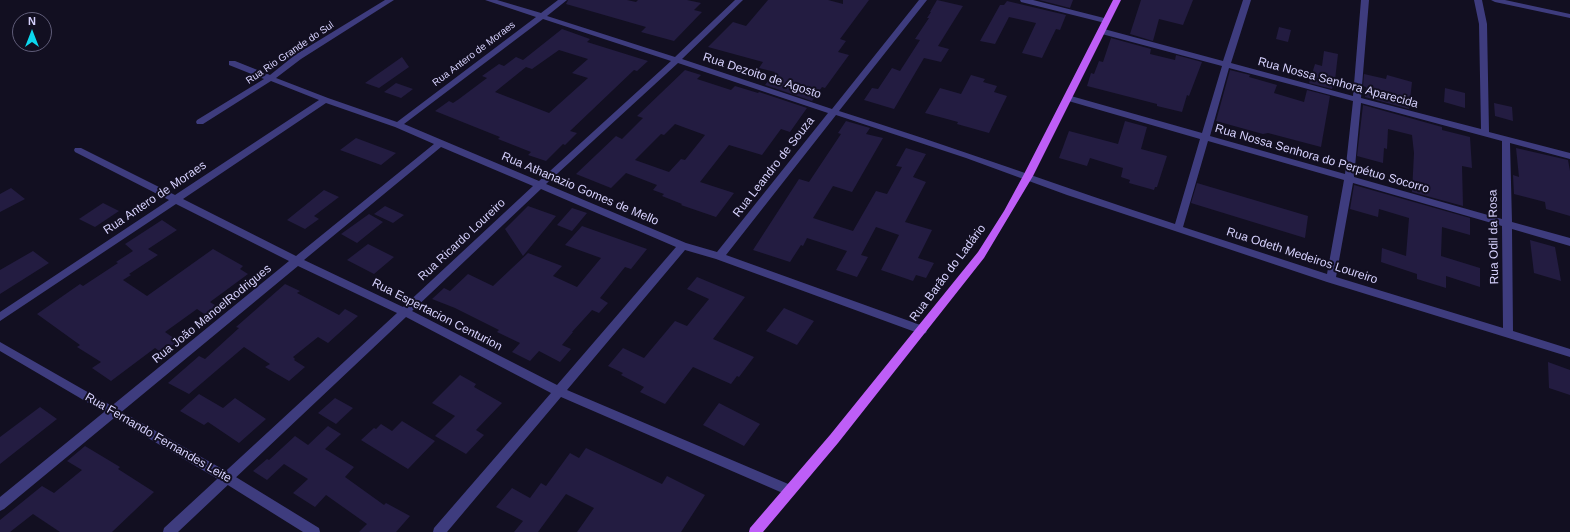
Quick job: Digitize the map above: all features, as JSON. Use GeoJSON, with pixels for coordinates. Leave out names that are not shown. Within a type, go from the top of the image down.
{"type":"FeatureCollection","features":[{"type":"Feature","properties":{"kind":"main road","name":"Rua Barão do Ladário"},"geometry":{"type":"LineString","coordinates":[[755,532],[789,490],[834,440],[981,255],[1008,212],[1028,176],[1117,0]]}},
{"type":"Feature","properties":{"kind":"street","name":"Rua Rio Grande do Sul"},"geometry":{"type":"LineString","coordinates":[[200,122],[271,78],[298,57],[390,0]]}},
{"type":"Feature","properties":{"kind":"street","name":"Rua Dezoito de Agosto"},"geometry":{"type":"LineString","coordinates":[[489,0],[677,60],[1028,176]]}},
{"type":"Feature","properties":{"kind":"street","name":"Rua Antero de Moraes"},"geometry":{"type":"LineString","coordinates":[[398,125],[563,0]]}},
{"type":"Feature","properties":{"kind":"street","name":"Rua Ricardo Loureiro"},"geometry":{"type":"LineString","coordinates":[[169,532],[540,185],[677,60],[739,0]]}},
{"type":"Feature","properties":{"kind":"street","name":"Rua Leandro de Souza"},"geometry":{"type":"LineString","coordinates":[[719,256],[923,0]]}},
{"type":"Feature","properties":{"kind":"street","name":"Rua Nossa Senhora Aparecida"},"geometry":{"type":"LineString","coordinates":[[1024,0],[1226,65],[1570,156]]}},
{"type":"Feature","properties":{"kind":"street"},"geometry":{"type":"LineString","coordinates":[[1178,229],[1226,65],[1247,0]]}},
{"type":"Feature","properties":{"kind":"street"},"geometry":{"type":"LineString","coordinates":[[1331,279],[1349,178],[1365,0]]}},
{"type":"Feature","properties":{"kind":"street"},"geometry":{"type":"LineString","coordinates":[[1478,0],[1483,24],[1485,134]]}},
{"type":"Feature","properties":{"kind":"street"},"geometry":{"type":"LineString","coordinates":[[1495,0],[1570,16]]}},
{"type":"Feature","properties":{"kind":"street","name":"Rua Athanazio Gomes de Mello"},"geometry":{"type":"LineString","coordinates":[[232,63],[325,100],[398,125],[683,246],[719,256],[922,330]]}},
{"type":"Feature","properties":{"kind":"street","name":"Rua Nossa Senhora do Perpétuo Socorro"},"geometry":{"type":"LineString","coordinates":[[1068,98],[1570,242]]}},
{"type":"Feature","properties":{"kind":"street","name":"Rua Antero de Moraes"},"geometry":{"type":"LineString","coordinates":[[0,317],[325,100]]}},
{"type":"Feature","properties":{"kind":"street","name":"Rua Odil da Rosa"},"geometry":{"type":"LineString","coordinates":[[1506,140],[1508,334]]}},
{"type":"Feature","properties":{"kind":"street","name":"Rua João ManoelRodrigues"},"geometry":{"type":"LineString","coordinates":[[0,505],[440,143]]}},
{"type":"Feature","properties":{"kind":"street","name":"Rua Espertacion Centurion"},"geometry":{"type":"LineString","coordinates":[[78,150],[297,261],[405,312],[560,392],[789,490]]}},
{"type":"Feature","properties":{"kind":"street","name":"Rua Odeth Medeiros Loureiro"},"geometry":{"type":"LineString","coordinates":[[1028,176],[1070,193],[1178,229],[1570,354]]}},
{"type":"Feature","properties":{"kind":"street"},"geometry":{"type":"LineString","coordinates":[[439,532],[683,246]]}},
{"type":"Feature","properties":{"kind":"street","name":"Rua Fernando Fernandes Leite"},"geometry":{"type":"LineString","coordinates":[[0,346],[227,478],[314,532]]}},
{"type":"Feature","properties":{"kind":"building"},"geometry":{"type":"Polygon","coordinates":[[[568,0],[627,0],[636,2],[638,0],[687,0],[701,3],[694,10],[702,12],[674,41],[641,32],[646,27],[566,4],[568,0]]]}},
{"type":"Feature","properties":{"kind":"building"},"geometry":{"type":"Polygon","coordinates":[[[768,0],[828,0],[843,4],[843,0],[869,0],[840,39],[846,41],[838,52],[849,55],[825,88],[822,87],[812,101],[765,85],[775,72],[759,68],[763,62],[708,47],[733,22],[746,26],[768,0]]]}},
{"type":"Feature","properties":{"kind":"building"},"geometry":{"type":"Polygon","coordinates":[[[937,0],[963,6],[938,46],[949,49],[941,62],[924,58],[894,109],[864,100],[872,88],[878,89],[892,68],[900,71],[920,40],[915,39],[929,18],[927,18],[937,0]]]}},
{"type":"Feature","properties":{"kind":"building"},"geometry":{"type":"Polygon","coordinates":[[[1039,0],[1073,0],[1070,8],[1039,0]]]}},
{"type":"Feature","properties":{"kind":"building"},"geometry":{"type":"Polygon","coordinates":[[[1141,0],[1193,0],[1183,25],[1159,19],[1153,41],[1130,34],[1141,0]]]}},
{"type":"Feature","properties":{"kind":"building"},"geometry":{"type":"Polygon","coordinates":[[[1007,1],[1066,15],[1060,30],[1056,29],[1042,58],[1022,53],[1036,23],[1009,17],[995,44],[980,41],[1000,5],[1004,5],[1007,1]]]}},
{"type":"Feature","properties":{"kind":"building"},"geometry":{"type":"Polygon","coordinates":[[[1279,27],[1291,30],[1288,42],[1276,39],[1279,27]]]}},
{"type":"Feature","properties":{"kind":"building"},"geometry":{"type":"Polygon","coordinates":[[[562,29],[590,39],[587,42],[648,61],[637,71],[634,70],[570,131],[577,133],[565,145],[563,144],[546,161],[528,155],[531,152],[498,139],[500,137],[435,111],[449,101],[453,103],[459,99],[487,78],[482,76],[499,64],[504,66],[516,57],[523,60],[562,29]],[[559,50],[532,69],[526,67],[495,92],[549,113],[588,78],[572,73],[588,59],[559,50]]]}},
{"type":"Feature","properties":{"kind":"building"},"geometry":{"type":"Polygon","coordinates":[[[1111,38],[1151,49],[1150,54],[1175,60],[1176,55],[1202,62],[1189,96],[1187,95],[1182,112],[1087,86],[1091,73],[1094,74],[1099,61],[1103,62],[1111,38]]]}},
{"type":"Feature","properties":{"kind":"building"},"geometry":{"type":"Polygon","coordinates":[[[1324,51],[1338,54],[1335,80],[1332,89],[1309,83],[1315,64],[1322,66],[1324,51]]]}},
{"type":"Feature","properties":{"kind":"building"},"geometry":{"type":"Polygon","coordinates":[[[402,57],[409,67],[379,88],[365,83],[402,57]]]}},
{"type":"Feature","properties":{"kind":"building"},"geometry":{"type":"Polygon","coordinates":[[[685,70],[701,75],[697,79],[731,90],[735,86],[758,93],[759,92],[807,108],[790,132],[781,129],[762,155],[729,145],[700,182],[734,193],[716,217],[681,205],[682,204],[662,196],[664,194],[653,190],[657,185],[626,173],[611,188],[576,174],[616,136],[622,139],[643,118],[637,116],[685,70]],[[675,124],[664,135],[661,134],[635,160],[669,172],[681,159],[685,160],[705,135],[675,124]]]}},
{"type":"Feature","properties":{"kind":"building"},"geometry":{"type":"Polygon","coordinates":[[[1230,70],[1250,75],[1249,77],[1277,85],[1274,93],[1304,102],[1307,90],[1330,96],[1321,147],[1268,133],[1263,134],[1216,121],[1230,70]]]}},
{"type":"Feature","properties":{"kind":"building"},"geometry":{"type":"Polygon","coordinates":[[[1364,74],[1386,79],[1387,75],[1412,82],[1409,109],[1365,97],[1366,87],[1363,86],[1364,74]]]}},
{"type":"Feature","properties":{"kind":"building"},"geometry":{"type":"Polygon","coordinates":[[[971,75],[985,79],[983,82],[997,86],[994,92],[1007,96],[989,133],[957,124],[958,122],[925,113],[940,88],[961,94],[971,75]]]}},
{"type":"Feature","properties":{"kind":"building"},"geometry":{"type":"Polygon","coordinates":[[[396,83],[413,89],[401,98],[384,92],[396,83]]]}},
{"type":"Feature","properties":{"kind":"building"},"geometry":{"type":"Polygon","coordinates":[[[1445,88],[1465,93],[1465,108],[1444,102],[1445,88]]]}},
{"type":"Feature","properties":{"kind":"building"},"geometry":{"type":"Polygon","coordinates":[[[1494,103],[1512,107],[1513,121],[1495,116],[1494,103]]]}},
{"type":"Feature","properties":{"kind":"building"},"geometry":{"type":"Polygon","coordinates":[[[1363,105],[1442,127],[1442,130],[1470,137],[1472,168],[1462,166],[1463,206],[1412,192],[1414,153],[1412,135],[1388,129],[1387,149],[1384,148],[1383,163],[1357,156],[1363,105]]]}},
{"type":"Feature","properties":{"kind":"building"},"geometry":{"type":"Polygon","coordinates":[[[846,121],[870,128],[866,134],[883,138],[852,192],[833,186],[813,218],[853,231],[876,191],[887,194],[902,167],[896,166],[906,148],[926,154],[913,177],[926,182],[905,222],[932,230],[918,258],[934,263],[926,278],[916,275],[913,281],[881,270],[899,235],[876,227],[861,255],[868,257],[857,277],[836,270],[847,251],[807,238],[803,246],[801,245],[790,262],[753,250],[799,179],[809,182],[841,134],[838,133],[846,121]]]}},
{"type":"Feature","properties":{"kind":"building"},"geometry":{"type":"Polygon","coordinates":[[[1125,121],[1147,127],[1141,149],[1167,156],[1157,187],[1155,187],[1154,190],[1129,183],[1130,180],[1121,177],[1123,168],[1090,158],[1087,166],[1059,158],[1069,131],[1118,144],[1125,121]]]}},
{"type":"Feature","properties":{"kind":"building"},"geometry":{"type":"Polygon","coordinates":[[[356,138],[396,153],[381,165],[340,150],[356,138]]]}},
{"type":"Feature","properties":{"kind":"building"},"geometry":{"type":"Polygon","coordinates":[[[1516,148],[1568,160],[1570,171],[1570,216],[1546,209],[1545,202],[1514,194],[1513,175],[1519,177],[1516,148]]]}},
{"type":"Feature","properties":{"kind":"building"},"geometry":{"type":"Polygon","coordinates":[[[1197,183],[1308,216],[1305,238],[1191,203],[1197,183]]]}},
{"type":"Feature","properties":{"kind":"building"},"geometry":{"type":"Polygon","coordinates":[[[1354,185],[1470,218],[1470,235],[1442,227],[1441,256],[1480,268],[1480,287],[1446,276],[1446,288],[1417,279],[1417,274],[1381,262],[1382,248],[1406,256],[1409,218],[1379,209],[1378,217],[1350,209],[1354,185]]]}},
{"type":"Feature","properties":{"kind":"building"},"geometry":{"type":"Polygon","coordinates":[[[11,188],[25,199],[0,212],[0,194],[11,188]]]}},
{"type":"Feature","properties":{"kind":"building"},"geometry":{"type":"Polygon","coordinates":[[[324,190],[339,197],[314,216],[319,219],[305,229],[287,220],[324,190]]]}},
{"type":"Feature","properties":{"kind":"building"},"geometry":{"type":"Polygon","coordinates":[[[103,203],[119,211],[95,227],[79,219],[103,203]]]}},
{"type":"Feature","properties":{"kind":"building"},"geometry":{"type":"Polygon","coordinates":[[[385,206],[404,215],[393,223],[374,214],[385,206]]]}},
{"type":"Feature","properties":{"kind":"building"},"geometry":{"type":"Polygon","coordinates":[[[528,206],[556,216],[523,256],[505,229],[528,206]]]}},
{"type":"Feature","properties":{"kind":"building"},"geometry":{"type":"Polygon","coordinates":[[[572,208],[587,213],[572,231],[557,225],[572,208]]]}},
{"type":"Feature","properties":{"kind":"building"},"geometry":{"type":"Polygon","coordinates":[[[369,214],[383,222],[357,243],[341,234],[369,214]]]}},
{"type":"Feature","properties":{"kind":"building"},"geometry":{"type":"Polygon","coordinates":[[[162,220],[177,230],[148,249],[158,255],[129,274],[131,275],[123,280],[147,296],[213,249],[243,266],[240,269],[248,274],[210,302],[218,307],[207,316],[197,309],[165,332],[178,341],[162,353],[155,348],[111,381],[92,368],[101,362],[77,347],[80,345],[37,314],[80,284],[83,286],[118,263],[116,262],[133,251],[125,244],[162,220]]]}},
{"type":"Feature","properties":{"kind":"building"},"geometry":{"type":"Polygon","coordinates":[[[582,226],[647,249],[631,269],[625,267],[600,298],[608,303],[599,313],[592,310],[572,332],[562,345],[571,349],[560,362],[539,351],[530,361],[512,352],[520,343],[497,332],[499,330],[455,308],[432,299],[444,288],[450,291],[468,274],[493,286],[528,253],[562,266],[553,276],[577,287],[601,258],[565,245],[582,226]]]}},
{"type":"Feature","properties":{"kind":"building"},"geometry":{"type":"Polygon","coordinates":[[[1530,240],[1555,247],[1561,281],[1534,273],[1530,240]]]}},
{"type":"Feature","properties":{"kind":"building"},"geometry":{"type":"Polygon","coordinates":[[[368,244],[394,257],[374,274],[347,260],[368,244]]]}},
{"type":"Feature","properties":{"kind":"building"},"geometry":{"type":"Polygon","coordinates":[[[33,251],[49,263],[0,294],[0,270],[33,251]]]}},
{"type":"Feature","properties":{"kind":"building"},"geometry":{"type":"Polygon","coordinates":[[[697,277],[745,297],[713,339],[754,357],[739,377],[737,376],[731,384],[693,367],[665,404],[640,392],[644,387],[621,375],[623,373],[608,366],[623,348],[644,358],[675,321],[687,326],[709,299],[687,289],[697,277]]]}},
{"type":"Feature","properties":{"kind":"building"},"geometry":{"type":"Polygon","coordinates":[[[285,284],[300,291],[297,293],[339,315],[345,309],[358,316],[328,343],[318,337],[293,357],[295,359],[294,360],[305,367],[289,381],[265,367],[270,364],[244,347],[189,394],[168,383],[199,356],[205,359],[239,328],[236,327],[285,284]]]}},
{"type":"Feature","properties":{"kind":"building"},"geometry":{"type":"Polygon","coordinates":[[[784,308],[814,321],[797,345],[766,331],[784,308]]]}},
{"type":"Feature","properties":{"kind":"building"},"geometry":{"type":"Polygon","coordinates":[[[1548,362],[1570,370],[1570,395],[1549,388],[1548,362]]]}},
{"type":"Feature","properties":{"kind":"building"},"geometry":{"type":"Polygon","coordinates":[[[460,375],[476,384],[474,387],[502,403],[476,430],[484,435],[466,454],[435,436],[455,416],[432,403],[460,375]]]}},
{"type":"Feature","properties":{"kind":"building"},"geometry":{"type":"Polygon","coordinates":[[[199,394],[223,408],[235,398],[266,419],[239,443],[208,422],[204,425],[180,411],[199,394]]]}},
{"type":"Feature","properties":{"kind":"building"},"geometry":{"type":"Polygon","coordinates":[[[335,398],[353,408],[336,424],[318,413],[335,398]]]}},
{"type":"Feature","properties":{"kind":"building"},"geometry":{"type":"Polygon","coordinates":[[[719,403],[760,424],[744,446],[703,425],[719,403]]]}},
{"type":"Feature","properties":{"kind":"building"},"geometry":{"type":"Polygon","coordinates":[[[40,407],[57,419],[0,464],[0,437],[40,407]]]}},
{"type":"Feature","properties":{"kind":"building"},"geometry":{"type":"Polygon","coordinates":[[[402,421],[435,441],[408,469],[361,440],[374,428],[376,429],[381,424],[392,431],[402,421]]]}},
{"type":"Feature","properties":{"kind":"building"},"geometry":{"type":"Polygon","coordinates":[[[328,426],[341,434],[325,449],[354,467],[345,477],[384,505],[386,503],[410,516],[396,532],[359,532],[367,524],[326,495],[315,507],[293,493],[308,479],[284,464],[267,480],[253,471],[267,459],[269,460],[295,436],[308,445],[328,426]]]}},
{"type":"Feature","properties":{"kind":"building"},"geometry":{"type":"Polygon","coordinates":[[[85,446],[120,467],[118,469],[154,492],[112,532],[60,532],[33,514],[10,532],[0,532],[0,520],[42,486],[54,493],[82,470],[67,461],[85,446]]]}},
{"type":"Feature","properties":{"kind":"building"},"geometry":{"type":"Polygon","coordinates":[[[586,448],[662,484],[667,476],[705,495],[681,532],[577,532],[594,508],[566,494],[538,532],[514,532],[523,521],[496,507],[512,488],[530,498],[541,483],[546,486],[570,453],[579,458],[586,448]]]}}]}
